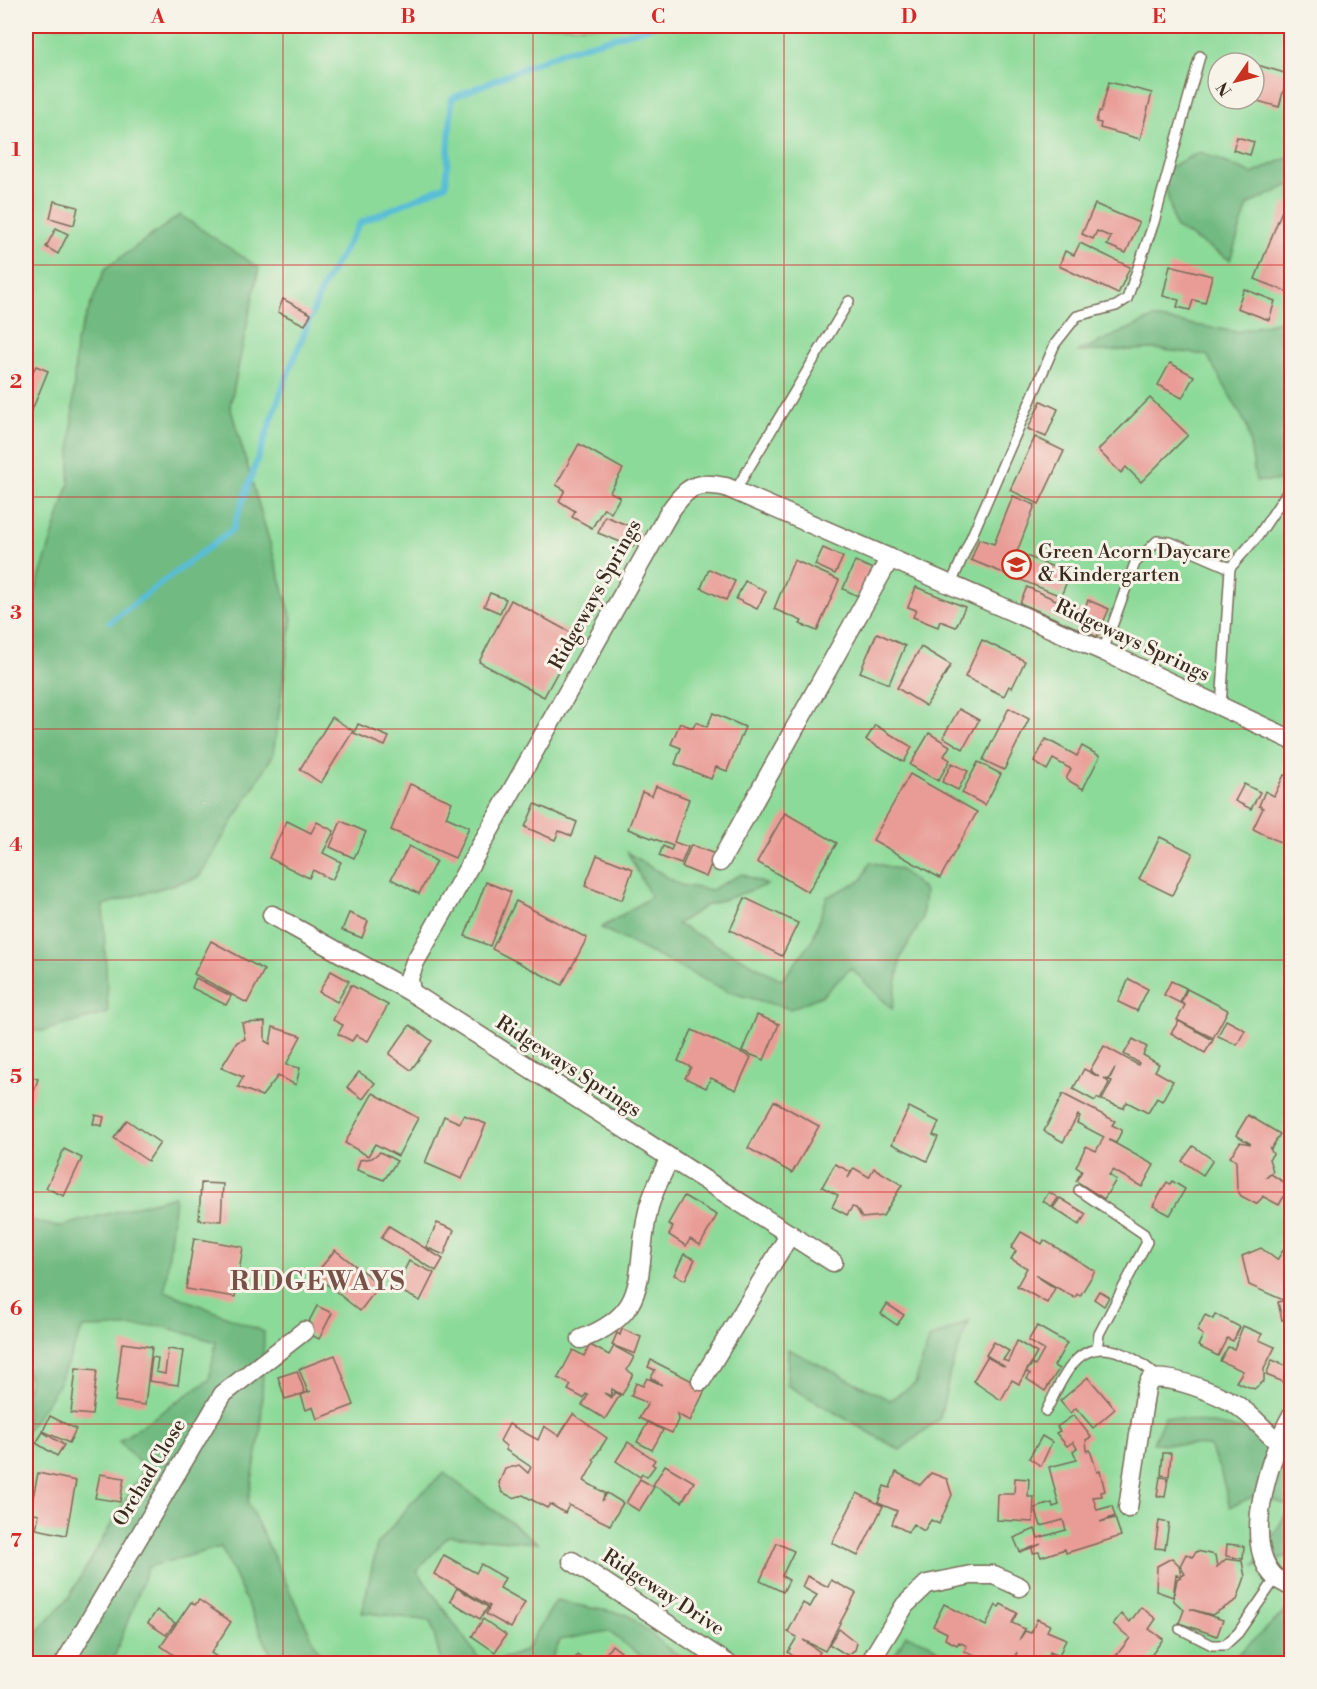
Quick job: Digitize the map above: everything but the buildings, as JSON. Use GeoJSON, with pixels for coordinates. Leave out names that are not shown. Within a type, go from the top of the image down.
{"type":"FeatureCollection","features":[{"type":"Feature","properties":{"kind":"street","name":"Ridgeways Springs"},"geometry":{"type":"LineString","coordinates":[[833,1262],[411,992],[409,978],[415,962],[670,511],[684,491],[696,485],[709,483],[735,491],[1103,651],[1292,740]]}},
{"type":"Feature","properties":{"kind":"street"},"geometry":{"type":"LineString","coordinates":[[720,862],[890,558]]}},
{"type":"Feature","properties":{"kind":"street"},"geometry":{"type":"LineString","coordinates":[[272,915],[411,992]]}},
{"type":"Feature","properties":{"kind":"street"},"geometry":{"type":"LineString","coordinates":[[581,1339],[604,1330],[624,1316],[634,1297],[648,1208],[669,1159]]}},
{"type":"Feature","properties":{"kind":"street"},"geometry":{"type":"LineString","coordinates":[[701,1381],[790,1234]]}},
{"type":"Feature","properties":{"kind":"street","name":"Orchad Close"},"geometry":{"type":"LineString","coordinates":[[64,1664],[224,1394],[304,1331]]}},
{"type":"Feature","properties":{"kind":"street"},"geometry":{"type":"LineString","coordinates":[[1128,1508],[1146,1388],[1150,1380],[1158,1377],[1172,1379],[1236,1404],[1278,1442]]}},
{"type":"Feature","properties":{"kind":"street"},"geometry":{"type":"LineString","coordinates":[[1284,1582],[1264,1560],[1260,1532],[1266,1483],[1278,1442],[1292,1415]]}},
{"type":"Feature","properties":{"kind":"street","name":"Ridgeway Drive"},"geometry":{"type":"LineString","coordinates":[[572,1561],[728,1664]]}},
{"type":"Feature","properties":{"kind":"street"},"geometry":{"type":"LineString","coordinates":[[869,1664],[905,1605],[927,1584],[971,1575],[994,1575],[1020,1587]]}},
{"type":"Feature","properties":{"kind":"lane"},"geometry":{"type":"LineString","coordinates":[[951,584],[1055,344],[1077,316],[1116,306],[1127,299],[1154,222],[1200,56]]}},
{"type":"Feature","properties":{"kind":"lane"},"geometry":{"type":"LineString","coordinates":[[735,491],[849,301]]}},
{"type":"Feature","properties":{"kind":"lane"},"geometry":{"type":"LineString","coordinates":[[1221,707],[1230,568],[1258,536],[1292,485]]}},
{"type":"Feature","properties":{"kind":"lane"},"geometry":{"type":"LineString","coordinates":[[1103,651],[1135,563],[1157,542],[1170,542],[1230,568]]}},
{"type":"Feature","properties":{"kind":"lane"},"geometry":{"type":"LineString","coordinates":[[1079,1191],[1144,1234],[1147,1242],[1099,1334],[1097,1349]]}},
{"type":"Feature","properties":{"kind":"lane"},"geometry":{"type":"LineString","coordinates":[[1046,1411],[1072,1363],[1097,1349],[1118,1350],[1139,1360],[1158,1377]]}},
{"type":"Feature","properties":{"kind":"lane"},"geometry":{"type":"LineString","coordinates":[[1180,1629],[1212,1645],[1225,1645],[1284,1582]]}},
{"type":"Feature","properties":{"kind":"green space"},"geometry":{"type":"Polygon","coordinates":[[[26,26],[1291,26],[1291,1663],[26,1663],[26,26]]]}},
{"type":"Feature","properties":{"kind":"green space"},"geometry":{"type":"Polygon","coordinates":[[[1200,152],[1252,174],[1291,156],[1291,184],[1248,205],[1230,260],[1175,227],[1162,171],[1200,152]]]}},
{"type":"Feature","properties":{"kind":"green space"},"geometry":{"type":"Polygon","coordinates":[[[180,215],[259,268],[230,406],[292,619],[273,755],[199,877],[103,905],[108,1013],[43,1031],[26,1030],[26,605],[30,608],[69,484],[76,342],[105,269],[180,215]]]}},
{"type":"Feature","properties":{"kind":"green space"},"geometry":{"type":"Polygon","coordinates":[[[1153,318],[1237,332],[1291,318],[1291,481],[1256,481],[1247,426],[1207,355],[1155,349],[1077,352],[1153,318]]]}},
{"type":"Feature","properties":{"kind":"green space"},"geometry":{"type":"Polygon","coordinates":[[[628,853],[680,885],[711,890],[742,874],[767,885],[705,906],[677,924],[782,980],[812,941],[827,897],[862,880],[870,862],[901,870],[925,891],[922,920],[901,956],[892,1009],[851,968],[823,995],[790,1009],[729,992],[601,928],[651,897],[628,853]]]}},
{"type":"Feature","properties":{"kind":"green space"},"geometry":{"type":"Polygon","coordinates":[[[175,1196],[165,1291],[264,1332],[261,1431],[248,1503],[324,1663],[275,1663],[221,1547],[148,1567],[112,1663],[26,1663],[26,1644],[69,1597],[144,1468],[119,1441],[209,1380],[216,1342],[162,1326],[83,1328],[56,1389],[26,1432],[26,1393],[30,1381],[26,1368],[26,1219],[58,1227],[175,1196]]]}},
{"type":"Feature","properties":{"kind":"green space"},"geometry":{"type":"Polygon","coordinates":[[[969,1321],[950,1372],[940,1418],[900,1450],[787,1385],[788,1349],[890,1400],[915,1384],[929,1339],[969,1321]]]}},
{"type":"Feature","properties":{"kind":"green space"},"geometry":{"type":"Polygon","coordinates":[[[1165,1416],[1230,1427],[1291,1444],[1291,1506],[1256,1495],[1230,1507],[1220,1470],[1209,1446],[1153,1443],[1165,1416]]]}},
{"type":"Feature","properties":{"kind":"green space"},"geometry":{"type":"Polygon","coordinates":[[[444,1473],[538,1543],[448,1536],[417,1571],[482,1663],[441,1663],[431,1621],[362,1612],[377,1545],[413,1501],[444,1473]]]}},
{"type":"Feature","properties":{"kind":"green space"},"geometry":{"type":"Polygon","coordinates":[[[1291,1506],[1291,1555],[1255,1566],[1291,1506]]]}},
{"type":"Feature","properties":{"kind":"green space"},"geometry":{"type":"Polygon","coordinates":[[[556,1601],[628,1615],[670,1650],[696,1663],[650,1663],[608,1631],[560,1640],[550,1663],[489,1663],[525,1651],[556,1601]]]}},
{"type":"Feature","properties":{"kind":"green space"},"geometry":{"type":"Polygon","coordinates":[[[1291,1606],[1291,1663],[1234,1663],[1236,1656],[1291,1606]]]}},
{"type":"Feature","properties":{"kind":"green space"},"geometry":{"type":"Polygon","coordinates":[[[906,1635],[929,1643],[947,1660],[943,1663],[874,1664],[893,1658],[906,1635]]]}},
{"type":"Feature","properties":{"kind":"waterway"},"geometry":{"type":"LineString","coordinates":[[110,622],[233,529],[285,381],[323,286],[360,223],[446,185],[452,98],[562,52],[654,26]]}},
{"type":"Feature","properties":{"kind":"place","name":"Green Acorn Daycare & Kindergarten"},"geometry":{"type":"Point","coordinates":[1017,564]}},
{"type":"Feature","properties":{"kind":"district","name":"RIDGEWAYS"},"geometry":{"type":"Point","coordinates":[318,1282]}}]}
